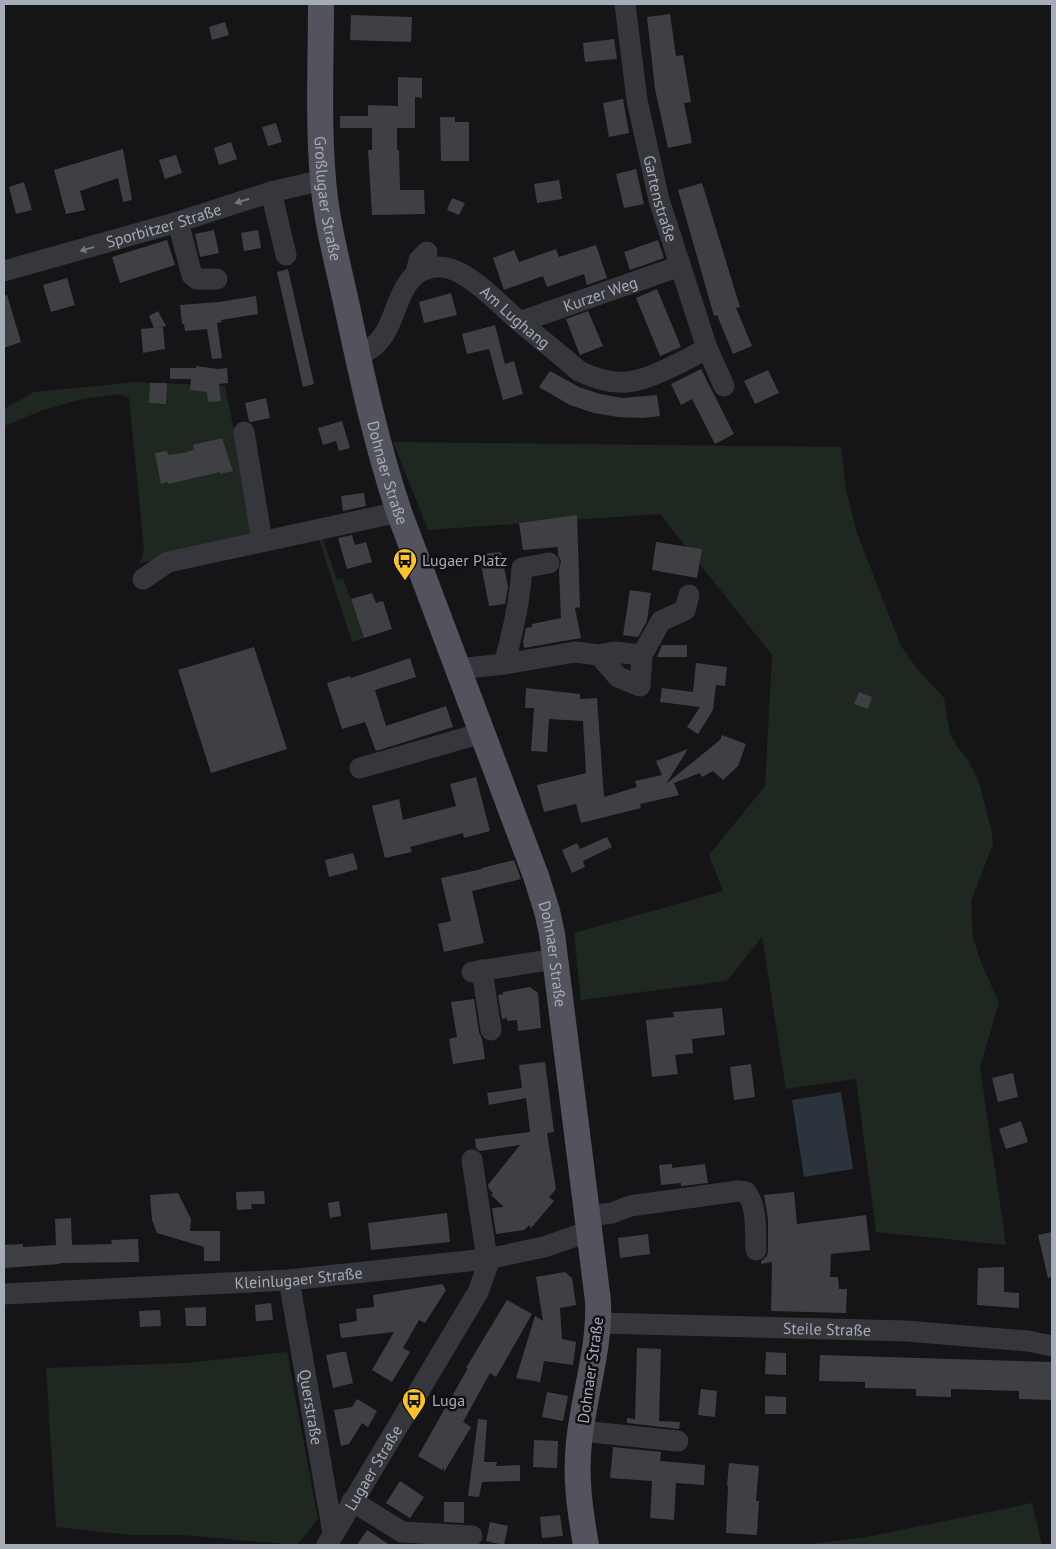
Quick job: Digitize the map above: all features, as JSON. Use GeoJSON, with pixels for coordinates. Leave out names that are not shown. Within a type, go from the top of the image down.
{"type":"FeatureCollection","features":[{"type":"Feature","properties":{"kind":"main road","name":"Großlugaer Straße"},"geometry":{"type":"LineString","coordinates":[[321,4],[320,122],[323,180],[333,240],[357,356],[366,389]]}},
{"type":"Feature","properties":{"kind":"main road","name":"Dohnaer Straße"},"geometry":{"type":"LineString","coordinates":[[366,389],[385,472],[545,902],[552,934],[598,1301],[599,1324],[581,1431],[578,1471],[579,1504],[586,1545]]}},
{"type":"Feature","properties":{"kind":"street","name":"Gartenstraße"},"geometry":{"type":"LineString","coordinates":[[625,4],[637,100],[659,200],[707,348],[724,386]]}},
{"type":"Feature","properties":{"kind":"street","name":"Sporbitzer Straße"},"geometry":{"type":"LineString","coordinates":[[4,271],[178,222],[272,192],[323,180]]}},
{"type":"Feature","properties":{"kind":"street"},"geometry":{"type":"LineString","coordinates":[[272,192],[286,255]]}},
{"type":"Feature","properties":{"kind":"street"},"geometry":{"type":"LineString","coordinates":[[178,222],[192,275],[197,279],[217,280]]}},
{"type":"Feature","properties":{"kind":"street"},"geometry":{"type":"LineString","coordinates":[[357,356],[373,347],[388,330],[400,296],[416,273],[419,260],[427,252]]}},
{"type":"Feature","properties":{"kind":"street","name":"Kurzer Weg"},"geometry":{"type":"LineString","coordinates":[[520,322],[680,266]]}},
{"type":"Feature","properties":{"kind":"street","name":"Am Lughang"},"geometry":{"type":"LineString","coordinates":[[416,273],[440,267],[459,273],[488,294],[579,370],[593,377],[623,383],[638,381],[707,348]]}},
{"type":"Feature","properties":{"kind":"street"},"geometry":{"type":"LineString","coordinates":[[244,432],[262,541]]}},
{"type":"Feature","properties":{"kind":"street"},"geometry":{"type":"LineString","coordinates":[[143,579],[168,562],[399,512]]}},
{"type":"Feature","properties":{"kind":"street"},"geometry":{"type":"LineString","coordinates":[[504,664],[519,601],[522,568],[548,563]]}},
{"type":"Feature","properties":{"kind":"street"},"geometry":{"type":"LineString","coordinates":[[600,656],[618,677],[640,686],[642,654],[660,621],[685,610],[689,595]]}},
{"type":"Feature","properties":{"kind":"street"},"geometry":{"type":"LineString","coordinates":[[458,669],[504,664],[575,652],[600,656],[614,652],[642,654]]}},
{"type":"Feature","properties":{"kind":"street"},"geometry":{"type":"LineString","coordinates":[[360,768],[482,733]]}},
{"type":"Feature","properties":{"kind":"street"},"geometry":{"type":"LineString","coordinates":[[491,1030],[477,971],[555,959]]}},
{"type":"Feature","properties":{"kind":"street"},"geometry":{"type":"LineString","coordinates":[[472,1160],[489,1259]]}},
{"type":"Feature","properties":{"kind":"street","name":"Kleinlugaer Straße"},"geometry":{"type":"LineString","coordinates":[[4,1294],[289,1280],[489,1259],[544,1248],[589,1224],[630,1206],[738,1191],[746,1192],[751,1198],[754,1209],[756,1250]]}},
{"type":"Feature","properties":{"kind":"street","name":"Lugaer Straße"},"geometry":{"type":"LineString","coordinates":[[330,1539],[478,1292],[489,1259]]}},
{"type":"Feature","properties":{"kind":"street","name":"Querstraße"},"geometry":{"type":"LineString","coordinates":[[289,1280],[330,1539]]}},
{"type":"Feature","properties":{"kind":"street","name":"Steile Straße"},"geometry":{"type":"LineString","coordinates":[[599,1324],[906,1331],[1028,1341],[1052,1346]]}},
{"type":"Feature","properties":{"kind":"street"},"geometry":{"type":"LineString","coordinates":[[581,1431],[678,1441]]}},
{"type":"Feature","properties":{"kind":"street"},"geometry":{"type":"LineString","coordinates":[[352,1501],[402,1532],[472,1536]]}},
{"type":"Feature","properties":{"kind":"shaded area"},"geometry":{"type":"Polygon","coordinates":[[[136,382],[225,386],[256,539],[140,563],[144,549],[129,398],[121,394],[82,399],[41,411],[4,426],[4,409],[34,392],[136,382]]]}},
{"type":"Feature","properties":{"kind":"shaded area"},"geometry":{"type":"Polygon","coordinates":[[[393,442],[841,447],[846,490],[857,533],[901,646],[918,670],[944,698],[950,734],[968,760],[979,782],[992,833],[993,844],[971,901],[973,938],[999,1003],[980,1067],[1006,1245],[876,1232],[856,1079],[786,1089],[762,937],[727,981],[581,1000],[574,933],[723,891],[709,855],[765,786],[772,655],[660,514],[428,530],[393,442]]]}},
{"type":"Feature","properties":{"kind":"shaded area"},"geometry":{"type":"Polygon","coordinates":[[[317,533],[321,533],[337,580],[343,578],[364,638],[352,642],[317,533]]]}},
{"type":"Feature","properties":{"kind":"shaded area"},"geometry":{"type":"Polygon","coordinates":[[[841,1092],[853,1169],[804,1177],[792,1100],[841,1092]]]}},
{"type":"Feature","properties":{"kind":"shaded area"},"geometry":{"type":"Polygon","coordinates":[[[287,1352],[318,1519],[297,1545],[183,1535],[131,1535],[56,1527],[46,1368],[186,1363],[287,1352]]]}},
{"type":"Feature","properties":{"kind":"shaded area"},"geometry":{"type":"Polygon","coordinates":[[[1032,1503],[1042,1545],[802,1545],[867,1537],[1032,1503]]]}},
{"type":"Feature","properties":{"kind":"building"},"geometry":{"type":"Polygon","coordinates":[[[670,14],[676,56],[683,55],[691,102],[684,103],[692,143],[668,148],[655,89],[647,17],[670,14]]]}},
{"type":"Feature","properties":{"kind":"building"},"geometry":{"type":"Polygon","coordinates":[[[351,15],[412,17],[411,42],[350,40],[351,15]]]}},
{"type":"Feature","properties":{"kind":"building"},"geometry":{"type":"Polygon","coordinates":[[[225,22],[229,35],[212,40],[209,27],[225,22]]]}},
{"type":"Feature","properties":{"kind":"building"},"geometry":{"type":"Polygon","coordinates":[[[614,39],[617,59],[585,62],[583,43],[614,39]]]}},
{"type":"Feature","properties":{"kind":"building"},"geometry":{"type":"Polygon","coordinates":[[[398,77],[422,78],[422,98],[415,97],[415,128],[397,128],[397,150],[399,150],[400,190],[424,190],[425,214],[372,215],[368,150],[372,150],[372,128],[340,128],[340,116],[368,116],[368,105],[398,106],[398,77]]]}},
{"type":"Feature","properties":{"kind":"building"},"geometry":{"type":"Polygon","coordinates":[[[623,99],[629,133],[609,137],[603,103],[623,99]]]}},
{"type":"Feature","properties":{"kind":"building"},"geometry":{"type":"Polygon","coordinates":[[[440,117],[455,117],[455,122],[469,122],[469,161],[441,161],[440,117]]]}},
{"type":"Feature","properties":{"kind":"building"},"geometry":{"type":"Polygon","coordinates":[[[276,123],[282,142],[268,146],[262,127],[276,123]]]}},
{"type":"Feature","properties":{"kind":"building"},"geometry":{"type":"Polygon","coordinates":[[[231,142],[237,159],[219,165],[214,148],[231,142]]]}},
{"type":"Feature","properties":{"kind":"building"},"geometry":{"type":"Polygon","coordinates":[[[123,149],[132,200],[123,202],[118,178],[80,191],[85,210],[66,214],[54,170],[123,149]]]}},
{"type":"Feature","properties":{"kind":"building"},"geometry":{"type":"Polygon","coordinates":[[[176,155],[182,173],[165,179],[159,160],[176,155]]]}},
{"type":"Feature","properties":{"kind":"building"},"geometry":{"type":"Polygon","coordinates":[[[636,169],[644,204],[624,208],[616,174],[636,169]]]}},
{"type":"Feature","properties":{"kind":"building"},"geometry":{"type":"Polygon","coordinates":[[[559,180],[562,199],[537,203],[534,184],[559,180]]]}},
{"type":"Feature","properties":{"kind":"building"},"geometry":{"type":"Polygon","coordinates":[[[24,182],[32,210],[16,214],[9,187],[24,182]]]}},
{"type":"Feature","properties":{"kind":"building"},"geometry":{"type":"Polygon","coordinates":[[[702,183],[740,307],[736,308],[752,346],[733,354],[717,315],[714,316],[678,190],[702,183]]]}},
{"type":"Feature","properties":{"kind":"building"},"geometry":{"type":"Polygon","coordinates":[[[452,198],[465,203],[459,215],[447,210],[452,198]]]}},
{"type":"Feature","properties":{"kind":"building"},"geometry":{"type":"Polygon","coordinates":[[[214,230],[219,253],[200,257],[195,234],[214,230]]]}},
{"type":"Feature","properties":{"kind":"building"},"geometry":{"type":"Polygon","coordinates":[[[258,230],[261,248],[244,251],[241,233],[258,230]]]}},
{"type":"Feature","properties":{"kind":"building"},"geometry":{"type":"Polygon","coordinates":[[[167,240],[175,265],[120,283],[112,257],[167,240]]]}},
{"type":"Feature","properties":{"kind":"building"},"geometry":{"type":"Polygon","coordinates":[[[658,240],[664,258],[630,270],[624,252],[658,240]]]}},
{"type":"Feature","properties":{"kind":"building"},"geometry":{"type":"Polygon","coordinates":[[[596,245],[607,278],[587,285],[584,274],[547,287],[543,276],[504,290],[493,258],[514,250],[519,262],[556,249],[559,257],[596,245]]]}},
{"type":"Feature","properties":{"kind":"building"},"geometry":{"type":"Polygon","coordinates":[[[288,269],[314,384],[303,387],[277,272],[288,269]]]}},
{"type":"Feature","properties":{"kind":"building"},"geometry":{"type":"Polygon","coordinates":[[[67,278],[75,305],[51,312],[43,285],[67,278]]]}},
{"type":"Feature","properties":{"kind":"building"},"geometry":{"type":"Polygon","coordinates":[[[657,289],[681,347],[660,356],[636,298],[657,289]]]}},
{"type":"Feature","properties":{"kind":"building"},"geometry":{"type":"Polygon","coordinates":[[[451,293],[457,315],[424,323],[419,302],[451,293]]]}},
{"type":"Feature","properties":{"kind":"building"},"geometry":{"type":"Polygon","coordinates":[[[7,295],[21,342],[4,348],[4,296],[7,295]]]}},
{"type":"Feature","properties":{"kind":"building"},"geometry":{"type":"Polygon","coordinates":[[[256,296],[258,314],[221,320],[222,322],[217,323],[222,358],[212,359],[207,329],[185,331],[184,324],[182,324],[180,305],[219,302],[256,296]]]}},
{"type":"Feature","properties":{"kind":"building"},"geometry":{"type":"Polygon","coordinates":[[[158,311],[166,326],[154,328],[149,316],[158,311]]]}},
{"type":"Feature","properties":{"kind":"building"},"geometry":{"type":"Polygon","coordinates":[[[588,311],[603,346],[580,355],[566,319],[588,311]]]}},
{"type":"Feature","properties":{"kind":"building"},"geometry":{"type":"Polygon","coordinates":[[[495,325],[505,364],[514,361],[523,394],[503,400],[489,349],[467,354],[462,334],[495,325]]]}},
{"type":"Feature","properties":{"kind":"building"},"geometry":{"type":"Polygon","coordinates":[[[163,327],[165,349],[143,353],[141,329],[163,327]]]}},
{"type":"Feature","properties":{"kind":"building"},"geometry":{"type":"Polygon","coordinates":[[[196,366],[218,369],[227,368],[228,383],[219,384],[221,401],[208,402],[207,392],[190,390],[191,379],[170,379],[170,368],[196,368],[196,366]]]}},
{"type":"Feature","properties":{"kind":"building"},"geometry":{"type":"Polygon","coordinates":[[[701,369],[734,434],[715,444],[692,399],[681,405],[671,384],[701,369]]]}},
{"type":"Feature","properties":{"kind":"building"},"geometry":{"type":"Polygon","coordinates":[[[768,370],[779,393],[755,404],[744,381],[768,370]]]}},
{"type":"Feature","properties":{"kind":"building"},"geometry":{"type":"Polygon","coordinates":[[[550,371],[579,387],[600,394],[622,398],[657,395],[660,416],[643,418],[618,417],[594,413],[570,405],[539,387],[550,371]]]}},
{"type":"Feature","properties":{"kind":"building"},"geometry":{"type":"Polygon","coordinates":[[[150,383],[167,383],[166,404],[149,403],[150,383]]]}},
{"type":"Feature","properties":{"kind":"building"},"geometry":{"type":"Polygon","coordinates":[[[266,398],[270,418],[249,421],[245,403],[266,398]]]}},
{"type":"Feature","properties":{"kind":"building"},"geometry":{"type":"Polygon","coordinates":[[[342,421],[350,448],[339,451],[336,441],[323,445],[318,428],[342,421]]]}},
{"type":"Feature","properties":{"kind":"building"},"geometry":{"type":"Polygon","coordinates":[[[222,438],[233,471],[161,484],[155,453],[167,451],[168,455],[183,453],[194,450],[193,445],[222,438]]]}},
{"type":"Feature","properties":{"kind":"building"},"geometry":{"type":"Polygon","coordinates":[[[364,493],[366,506],[343,511],[341,496],[364,493]]]}},
{"type":"Feature","properties":{"kind":"building"},"geometry":{"type":"Polygon","coordinates":[[[577,515],[580,607],[575,608],[581,638],[524,648],[523,642],[526,628],[532,627],[532,624],[561,618],[559,570],[561,561],[558,555],[558,547],[523,550],[519,523],[577,515]]]}},
{"type":"Feature","properties":{"kind":"building"},"geometry":{"type":"Polygon","coordinates":[[[352,535],[355,545],[366,542],[372,562],[347,569],[338,538],[352,535]]]}},
{"type":"Feature","properties":{"kind":"building"},"geometry":{"type":"Polygon","coordinates":[[[656,542],[702,549],[697,578],[652,570],[656,542]]]}},
{"type":"Feature","properties":{"kind":"building"},"geometry":{"type":"Polygon","coordinates":[[[501,552],[508,587],[505,604],[489,606],[479,554],[501,552]]]}},
{"type":"Feature","properties":{"kind":"building"},"geometry":{"type":"Polygon","coordinates":[[[630,590],[651,593],[647,621],[638,637],[623,635],[630,590]]]}},
{"type":"Feature","properties":{"kind":"building"},"geometry":{"type":"Polygon","coordinates":[[[372,593],[376,603],[383,601],[392,629],[364,638],[351,599],[372,593]]]}},
{"type":"Feature","properties":{"kind":"building"},"geometry":{"type":"Polygon","coordinates":[[[662,645],[687,645],[687,657],[657,657],[662,645]]]}},
{"type":"Feature","properties":{"kind":"building"},"geometry":{"type":"Polygon","coordinates":[[[254,647],[287,749],[211,773],[178,670],[254,647]]]}},
{"type":"Feature","properties":{"kind":"building"},"geometry":{"type":"Polygon","coordinates":[[[410,658],[416,677],[375,690],[386,726],[446,706],[453,727],[376,751],[365,722],[342,729],[327,683],[350,676],[351,678],[410,658]]]}},
{"type":"Feature","properties":{"kind":"building"},"geometry":{"type":"Polygon","coordinates":[[[696,663],[727,667],[725,686],[716,685],[713,710],[698,734],[687,727],[700,707],[660,702],[662,688],[693,692],[696,663]]]}},
{"type":"Feature","properties":{"kind":"building"},"geometry":{"type":"Polygon","coordinates":[[[526,688],[580,694],[580,699],[597,698],[604,797],[637,787],[635,781],[662,775],[656,761],[688,749],[666,784],[720,740],[722,735],[746,744],[738,766],[723,780],[713,771],[702,777],[700,773],[674,783],[679,795],[640,804],[641,808],[581,823],[576,804],[544,812],[537,785],[586,773],[583,721],[549,719],[547,752],[531,751],[534,708],[525,708],[526,688]]]}},
{"type":"Feature","properties":{"kind":"building"},"geometry":{"type":"Polygon","coordinates":[[[859,692],[872,697],[868,709],[854,704],[859,692]]]}},
{"type":"Feature","properties":{"kind":"building"},"geometry":{"type":"Polygon","coordinates":[[[476,777],[490,831],[464,838],[463,833],[410,847],[412,852],[385,858],[372,806],[399,799],[403,820],[456,806],[450,784],[476,777]]]}},
{"type":"Feature","properties":{"kind":"building"},"geometry":{"type":"Polygon","coordinates":[[[607,837],[612,847],[583,861],[585,867],[572,873],[562,850],[577,843],[580,849],[607,837]]]}},
{"type":"Feature","properties":{"kind":"building"},"geometry":{"type":"Polygon","coordinates":[[[353,853],[358,869],[329,877],[325,860],[353,853]]]}},
{"type":"Feature","properties":{"kind":"building"},"geometry":{"type":"Polygon","coordinates":[[[514,860],[521,879],[472,891],[484,943],[444,952],[438,924],[451,921],[441,878],[514,860]]]}},
{"type":"Feature","properties":{"kind":"building"},"geometry":{"type":"Polygon","coordinates":[[[530,987],[538,993],[541,1028],[518,1031],[517,1020],[507,1021],[507,1018],[502,1019],[498,995],[503,994],[503,992],[530,987]]]}},
{"type":"Feature","properties":{"kind":"building"},"geometry":{"type":"Polygon","coordinates":[[[474,999],[485,1059],[453,1064],[449,1039],[457,1037],[451,1002],[474,999]]]}},
{"type":"Feature","properties":{"kind":"building"},"geometry":{"type":"Polygon","coordinates":[[[722,1008],[725,1035],[692,1039],[693,1053],[675,1055],[678,1074],[652,1077],[646,1020],[674,1017],[673,1012],[722,1008]]]}},
{"type":"Feature","properties":{"kind":"building"},"geometry":{"type":"Polygon","coordinates":[[[545,1062],[554,1132],[547,1133],[556,1189],[549,1197],[554,1201],[531,1228],[529,1225],[524,1230],[496,1234],[492,1208],[504,1207],[491,1195],[493,1193],[488,1185],[520,1145],[480,1151],[476,1148],[475,1139],[530,1132],[526,1098],[489,1105],[487,1093],[522,1088],[519,1065],[545,1062]]]}},
{"type":"Feature","properties":{"kind":"building"},"geometry":{"type":"Polygon","coordinates":[[[751,1064],[755,1097],[734,1100],[730,1067],[751,1064]]]}},
{"type":"Feature","properties":{"kind":"building"},"geometry":{"type":"Polygon","coordinates":[[[1013,1073],[1018,1097],[998,1102],[992,1078],[1013,1073]]]}},
{"type":"Feature","properties":{"kind":"building"},"geometry":{"type":"Polygon","coordinates":[[[1021,1121],[1028,1142],[1006,1149],[999,1129],[1021,1121]]]}},
{"type":"Feature","properties":{"kind":"building"},"geometry":{"type":"Polygon","coordinates":[[[672,1164],[672,1168],[705,1164],[708,1183],[681,1186],[681,1183],[661,1185],[659,1165],[672,1164]]]}},
{"type":"Feature","properties":{"kind":"building"},"geometry":{"type":"Polygon","coordinates":[[[264,1191],[265,1204],[251,1204],[252,1209],[237,1210],[236,1192],[264,1191]]]}},
{"type":"Feature","properties":{"kind":"building"},"geometry":{"type":"Polygon","coordinates":[[[794,1192],[797,1224],[866,1215],[870,1250],[831,1254],[830,1277],[838,1277],[839,1289],[847,1289],[846,1313],[771,1311],[772,1262],[761,1264],[761,1261],[767,1256],[768,1250],[768,1219],[764,1195],[794,1192]]]}},
{"type":"Feature","properties":{"kind":"building"},"geometry":{"type":"Polygon","coordinates":[[[178,1193],[191,1219],[190,1231],[220,1231],[220,1261],[204,1261],[204,1247],[157,1233],[152,1220],[150,1195],[178,1193]]]}},
{"type":"Feature","properties":{"kind":"building"},"geometry":{"type":"Polygon","coordinates":[[[339,1201],[341,1216],[330,1218],[328,1203],[339,1201]]]}},
{"type":"Feature","properties":{"kind":"building"},"geometry":{"type":"Polygon","coordinates":[[[447,1213],[450,1242],[371,1250],[368,1223],[447,1213]]]}},
{"type":"Feature","properties":{"kind":"building"},"geometry":{"type":"Polygon","coordinates":[[[71,1218],[72,1245],[112,1244],[111,1240],[138,1239],[139,1262],[60,1263],[4,1268],[4,1245],[23,1244],[23,1247],[56,1245],[55,1219],[71,1218]]]}},
{"type":"Feature","properties":{"kind":"building"},"geometry":{"type":"Polygon","coordinates":[[[1052,1232],[1052,1277],[1048,1278],[1038,1235],[1052,1232]]]}},
{"type":"Feature","properties":{"kind":"building"},"geometry":{"type":"Polygon","coordinates":[[[648,1234],[650,1254],[620,1258],[618,1238],[648,1234]]]}},
{"type":"Feature","properties":{"kind":"building"},"geometry":{"type":"Polygon","coordinates":[[[1004,1267],[1004,1292],[1019,1293],[1019,1308],[977,1305],[978,1268],[1004,1267]]]}},
{"type":"Feature","properties":{"kind":"building"},"geometry":{"type":"Polygon","coordinates":[[[565,1272],[572,1278],[576,1305],[560,1308],[562,1339],[576,1342],[573,1365],[544,1361],[540,1382],[516,1378],[535,1316],[543,1321],[536,1277],[565,1272]]]}},
{"type":"Feature","properties":{"kind":"building"},"geometry":{"type":"Polygon","coordinates":[[[442,1284],[446,1290],[425,1323],[419,1320],[403,1348],[410,1352],[392,1382],[372,1370],[394,1332],[341,1338],[339,1324],[357,1321],[356,1309],[374,1307],[373,1295],[442,1284]]]}},
{"type":"Feature","properties":{"kind":"building"},"geometry":{"type":"Polygon","coordinates":[[[507,1300],[532,1314],[496,1377],[490,1373],[463,1422],[471,1427],[444,1472],[444,1467],[442,1470],[418,1456],[468,1368],[466,1368],[507,1300]]]}},
{"type":"Feature","properties":{"kind":"building"},"geometry":{"type":"Polygon","coordinates":[[[271,1303],[273,1320],[256,1321],[255,1305],[271,1303]]]}},
{"type":"Feature","properties":{"kind":"building"},"geometry":{"type":"Polygon","coordinates":[[[206,1307],[206,1326],[186,1326],[185,1308],[206,1307]]]}},
{"type":"Feature","properties":{"kind":"building"},"geometry":{"type":"Polygon","coordinates":[[[160,1310],[161,1326],[140,1327],[139,1311],[160,1310]]]}},
{"type":"Feature","properties":{"kind":"building"},"geometry":{"type":"Polygon","coordinates":[[[637,1348],[661,1349],[659,1421],[680,1422],[679,1429],[627,1423],[627,1418],[635,1419],[637,1348]]]}},
{"type":"Feature","properties":{"kind":"building"},"geometry":{"type":"Polygon","coordinates":[[[346,1352],[353,1383],[333,1388],[326,1355],[346,1352]]]}},
{"type":"Feature","properties":{"kind":"building"},"geometry":{"type":"Polygon","coordinates":[[[766,1352],[786,1353],[786,1375],[765,1374],[766,1352]]]}},
{"type":"Feature","properties":{"kind":"building"},"geometry":{"type":"Polygon","coordinates":[[[820,1355],[1052,1362],[1052,1400],[1019,1399],[1019,1391],[951,1389],[951,1397],[916,1396],[916,1389],[865,1388],[865,1382],[819,1381],[820,1355]]]}},
{"type":"Feature","properties":{"kind":"building"},"geometry":{"type":"Polygon","coordinates":[[[701,1389],[717,1391],[715,1417],[698,1415],[701,1389]]]}},
{"type":"Feature","properties":{"kind":"building"},"geometry":{"type":"Polygon","coordinates":[[[547,1392],[568,1396],[563,1421],[542,1417],[547,1392]]]}},
{"type":"Feature","properties":{"kind":"building"},"geometry":{"type":"Polygon","coordinates":[[[765,1396],[786,1397],[786,1414],[765,1414],[765,1396]]]}},
{"type":"Feature","properties":{"kind":"building"},"geometry":{"type":"Polygon","coordinates":[[[357,1399],[377,1411],[368,1427],[362,1423],[349,1444],[341,1446],[334,1410],[352,1407],[357,1399]]]}},
{"type":"Feature","properties":{"kind":"building"},"geometry":{"type":"Polygon","coordinates":[[[478,1419],[487,1420],[484,1462],[497,1462],[496,1466],[520,1465],[520,1481],[482,1482],[479,1497],[468,1496],[478,1419]]]}},
{"type":"Feature","properties":{"kind":"building"},"geometry":{"type":"Polygon","coordinates":[[[534,1440],[558,1441],[557,1468],[533,1467],[534,1440]]]}},
{"type":"Feature","properties":{"kind":"building"},"geometry":{"type":"Polygon","coordinates":[[[613,1447],[661,1452],[660,1461],[705,1465],[704,1485],[676,1483],[674,1520],[650,1518],[652,1481],[610,1478],[613,1447]]]}},
{"type":"Feature","properties":{"kind":"building"},"geometry":{"type":"Polygon","coordinates":[[[729,1463],[759,1466],[756,1501],[759,1501],[757,1535],[726,1533],[729,1463]]]}},
{"type":"Feature","properties":{"kind":"building"},"geometry":{"type":"Polygon","coordinates":[[[400,1481],[424,1497],[410,1518],[386,1503],[400,1481]]]}},
{"type":"Feature","properties":{"kind":"building"},"geometry":{"type":"Polygon","coordinates":[[[444,1502],[464,1502],[464,1523],[444,1522],[444,1502]]]}},
{"type":"Feature","properties":{"kind":"building"},"geometry":{"type":"Polygon","coordinates":[[[560,1515],[563,1536],[542,1538],[540,1517],[560,1515]]]}},
{"type":"Feature","properties":{"kind":"building"},"geometry":{"type":"Polygon","coordinates":[[[490,1522],[508,1526],[504,1545],[486,1541],[490,1522]]]}},
{"type":"Feature","properties":{"kind":"building"},"geometry":{"type":"Polygon","coordinates":[[[367,1530],[390,1545],[357,1545],[367,1530]]]}},
{"type":"Feature","properties":{"kind":"place","name":"Lugaer Platz"},"geometry":{"type":"Point","coordinates":[405,581]}},
{"type":"Feature","properties":{"kind":"place","name":"Luga"},"geometry":{"type":"Point","coordinates":[414,1421]}}]}
